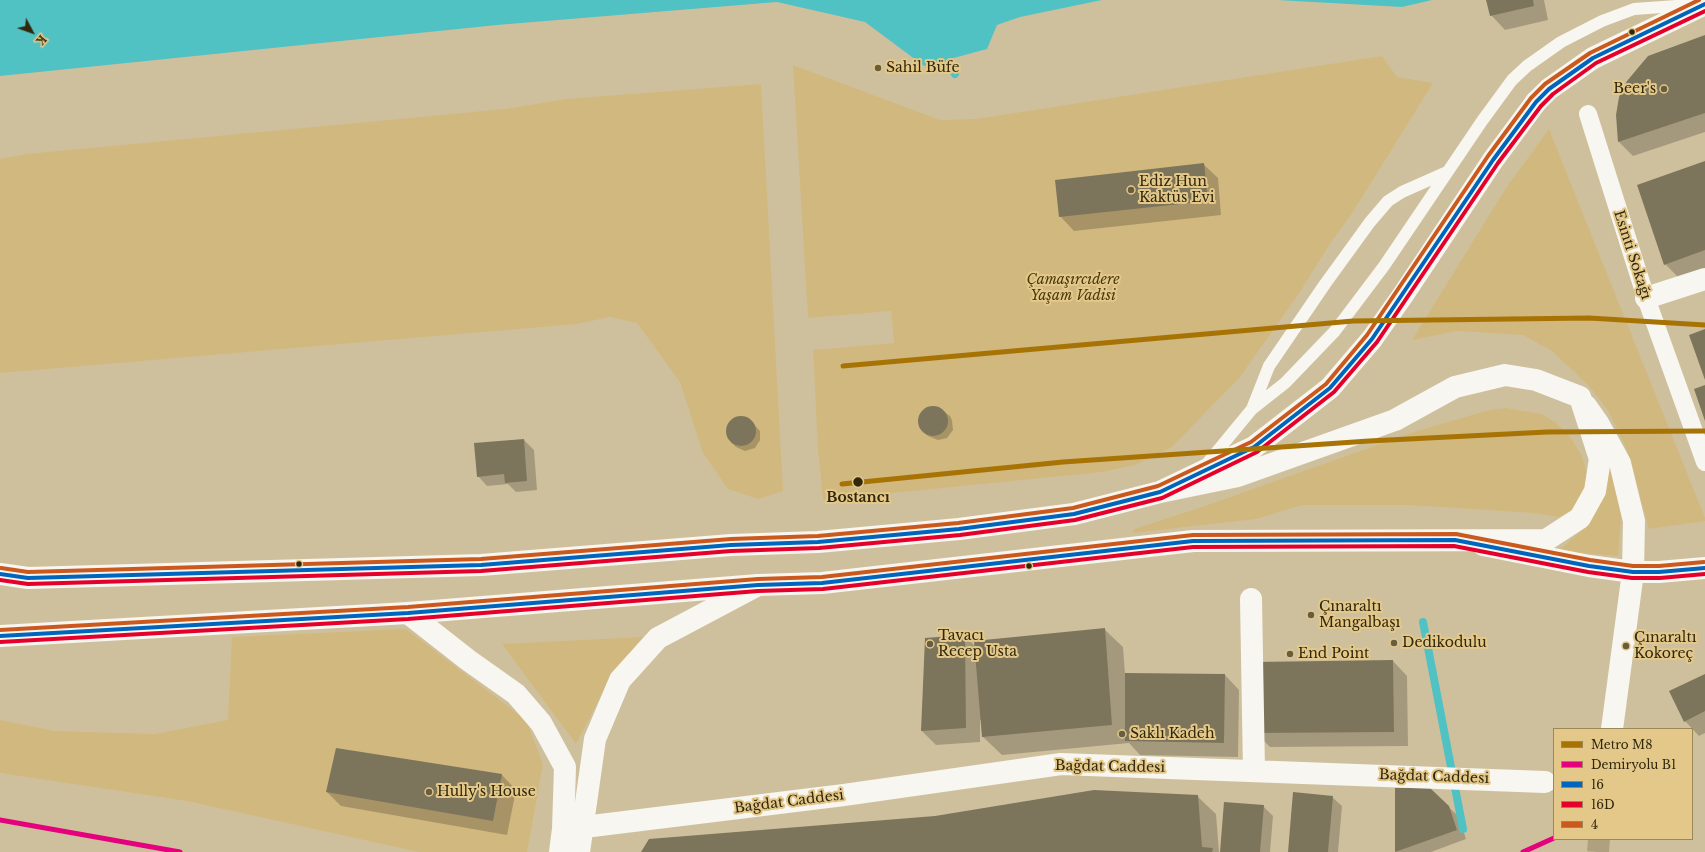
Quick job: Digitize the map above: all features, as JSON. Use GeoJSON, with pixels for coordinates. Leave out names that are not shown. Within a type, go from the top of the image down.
{"type":"FeatureCollection","features":[{"type":"Feature","properties":{"kind":"main road"},"geometry":{"type":"LineString","coordinates":[[1160,492],[1200,471],[1254,447],[1330,388],[1372,339],[1493,160],[1536,102],[1549,89],[1593,58],[1704,4]]}},
{"type":"Feature","properties":{"kind":"main road"},"geometry":{"type":"LineString","coordinates":[[1646,298],[1705,279]]}},
{"type":"Feature","properties":{"kind":"main road"},"geometry":{"type":"LineString","coordinates":[[0,574],[28,578],[481,565],[731,545],[818,542],[959,529],[1074,514],[1160,492],[1238,476],[1395,420],[1455,387],[1506,375],[1536,380],[1580,397],[1598,423],[1620,463],[1634,521],[1633,572],[1612,728]]}},
{"type":"Feature","properties":{"kind":"main road"},"geometry":{"type":"LineString","coordinates":[[0,636],[408,613],[758,585],[822,583],[1193,541],[1546,540],[1580,518],[1595,491],[1600,458],[1580,397]]}},
{"type":"Feature","properties":{"kind":"main road"},"geometry":{"type":"LineString","coordinates":[[1455,540],[1589,566],[1633,572],[1659,572],[1705,568]]}},
{"type":"Feature","properties":{"kind":"main road"},"geometry":{"type":"LineString","coordinates":[[580,852],[595,738],[620,680],[658,638],[758,585]]}},
{"type":"Feature","properties":{"kind":"main road"},"geometry":{"type":"LineString","coordinates":[[1251,599],[1254,771]]}},
{"type":"Feature","properties":{"kind":"main road"},"geometry":{"type":"LineString","coordinates":[[408,613],[468,660],[516,694],[541,723],[565,767],[563,829],[560,852]]}},
{"type":"Feature","properties":{"kind":"main road","name":"Bağdat Caddesi"},"geometry":{"type":"LineString","coordinates":[[584,827],[844,795],[1061,764],[1545,782]]}},
{"type":"Feature","properties":{"kind":"street","name":"Esinti Sokağı"},"geometry":{"type":"LineString","coordinates":[[1588,114],[1646,298],[1705,462]]}},
{"type":"Feature","properties":{"kind":"lane"},"geometry":{"type":"LineString","coordinates":[[1200,471],[1252,409],[1285,383],[1335,331],[1384,266],[1482,121],[1512,80],[1527,66],[1561,42],[1602,21],[1634,9],[1704,4]]}},
{"type":"Feature","properties":{"kind":"lane"},"geometry":{"type":"LineString","coordinates":[[1252,409],[1269,366],[1324,284],[1370,222],[1388,201],[1402,192],[1447,172]]}},
{"type":"Feature","properties":{"kind":"green space","name":"Çamaşırcıdere Yaşam Vadisi"},"geometry":{"type":"Polygon","coordinates":[[[1382,56],[1397,77],[1433,83],[1351,215],[1331,242],[1300,292],[1240,377],[1172,447],[1135,465],[1102,472],[823,500],[818,449],[813,350],[894,343],[891,311],[808,318],[793,65],[940,120],[976,119],[1382,56]]]}},
{"type":"Feature","properties":{"kind":"green space"},"geometry":{"type":"Polygon","coordinates":[[[761,84],[783,491],[758,499],[728,489],[703,453],[680,382],[637,323],[610,317],[577,324],[0,373],[0,159],[26,154],[505,109],[567,99],[761,84]]]}},
{"type":"Feature","properties":{"kind":"green space"},"geometry":{"type":"Polygon","coordinates":[[[1549,129],[1705,521],[1649,529],[1627,450],[1609,412],[1590,387],[1552,351],[1523,335],[1457,331],[1412,340],[1506,188],[1549,129]]]}},
{"type":"Feature","properties":{"kind":"green space"},"geometry":{"type":"Polygon","coordinates":[[[1506,408],[1542,414],[1555,422],[1569,435],[1582,456],[1586,469],[1587,486],[1571,511],[1559,517],[1533,513],[1410,505],[1302,505],[1256,519],[1132,533],[1134,529],[1202,507],[1414,432],[1489,410],[1506,408]]]}},
{"type":"Feature","properties":{"kind":"green space"},"geometry":{"type":"Polygon","coordinates":[[[1611,466],[1621,516],[1618,556],[1545,550],[1562,548],[1582,530],[1600,502],[1611,466]]]}},
{"type":"Feature","properties":{"kind":"green space"},"geometry":{"type":"Polygon","coordinates":[[[406,629],[526,720],[543,764],[527,852],[419,852],[187,801],[0,773],[0,720],[55,731],[155,734],[228,720],[232,637],[406,629]]]}},
{"type":"Feature","properties":{"kind":"green space"},"geometry":{"type":"Polygon","coordinates":[[[643,637],[610,678],[576,744],[502,644],[643,637]]]}},
{"type":"Feature","properties":{"kind":"water"},"geometry":{"type":"Polygon","coordinates":[[[0,0],[1102,0],[1020,17],[997,25],[987,49],[924,66],[865,22],[777,2],[497,25],[0,76],[0,0]]]}},
{"type":"Feature","properties":{"kind":"water"},"geometry":{"type":"Polygon","coordinates":[[[1277,0],[1432,0],[1402,7],[1277,0]]]}},
{"type":"Feature","properties":{"kind":"building"},"geometry":{"type":"Polygon","coordinates":[[[1486,0],[1533,0],[1534,6],[1490,16],[1486,0]]]}},
{"type":"Feature","properties":{"kind":"building","name":"Beer's"},"geometry":{"type":"Polygon","coordinates":[[[1705,35],[1705,113],[1618,142],[1616,115],[1619,97],[1627,81],[1648,56],[1705,35]]]}},
{"type":"Feature","properties":{"kind":"building"},"geometry":{"type":"Polygon","coordinates":[[[1705,161],[1705,250],[1664,265],[1637,185],[1705,161]]]}},
{"type":"Feature","properties":{"kind":"building","name":"Ediz Hun Kaktüs Evi"},"geometry":{"type":"Polygon","coordinates":[[[1204,163],[1208,201],[1059,217],[1055,180],[1204,163]]]}},
{"type":"Feature","properties":{"kind":"building"},"geometry":{"type":"Polygon","coordinates":[[[1705,329],[1705,380],[1689,335],[1705,329]]]}},
{"type":"Feature","properties":{"kind":"building"},"geometry":{"type":"Polygon","coordinates":[[[1705,385],[1705,421],[1694,389],[1705,385]]]}},
{"type":"Feature","properties":{"kind":"building"},"geometry":{"type":"Polygon","coordinates":[[[933,406],[944,410],[948,421],[944,432],[933,436],[922,432],[918,421],[922,410],[933,406]]]}},
{"type":"Feature","properties":{"kind":"building"},"geometry":{"type":"Polygon","coordinates":[[[741,416],[752,420],[756,431],[752,442],[741,446],[730,442],[726,431],[730,420],[741,416]]]}},
{"type":"Feature","properties":{"kind":"building"},"geometry":{"type":"Polygon","coordinates":[[[524,439],[527,481],[505,483],[504,474],[477,477],[474,443],[524,439]]]}},
{"type":"Feature","properties":{"kind":"building"},"geometry":{"type":"Polygon","coordinates":[[[1105,628],[1112,725],[982,737],[974,641],[1105,628]]]}},
{"type":"Feature","properties":{"kind":"building"},"geometry":{"type":"Polygon","coordinates":[[[965,635],[966,728],[921,731],[925,638],[965,635]]]}},
{"type":"Feature","properties":{"kind":"building"},"geometry":{"type":"Polygon","coordinates":[[[1393,660],[1394,732],[1254,733],[1254,662],[1393,660]]]}},
{"type":"Feature","properties":{"kind":"building"},"geometry":{"type":"Polygon","coordinates":[[[1125,673],[1225,674],[1224,743],[1125,741],[1125,673]]]}},
{"type":"Feature","properties":{"kind":"building"},"geometry":{"type":"Polygon","coordinates":[[[1705,674],[1705,711],[1684,722],[1669,691],[1705,674]]]}},
{"type":"Feature","properties":{"kind":"building"},"geometry":{"type":"Polygon","coordinates":[[[336,748],[502,774],[493,821],[326,792],[336,748]]]}},
{"type":"Feature","properties":{"kind":"building"},"geometry":{"type":"Polygon","coordinates":[[[1395,788],[1430,788],[1449,806],[1457,830],[1395,852],[1395,788]]]}},
{"type":"Feature","properties":{"kind":"building"},"geometry":{"type":"Polygon","coordinates":[[[1094,790],[1198,795],[1202,847],[1213,848],[1212,852],[641,852],[649,839],[935,816],[1094,790]]]}},
{"type":"Feature","properties":{"kind":"building"},"geometry":{"type":"Polygon","coordinates":[[[1293,792],[1333,796],[1328,852],[1288,852],[1293,792]]]}},
{"type":"Feature","properties":{"kind":"building"},"geometry":{"type":"Polygon","coordinates":[[[1224,802],[1264,805],[1260,852],[1220,852],[1224,802]]]}},
{"type":"Feature","properties":{"kind":"waterway"},"geometry":{"type":"LineString","coordinates":[[946,60],[955,74]]}},
{"type":"Feature","properties":{"kind":"waterway"},"geometry":{"type":"LineString","coordinates":[[1423,622],[1463,829]]}},
{"type":"Feature","properties":{"kind":"tunnel"},"geometry":{"type":"LineString","coordinates":[[1598,852],[1599,840]]}},
{"type":"Feature","properties":{"kind":"metro line","name":"M8"},"geometry":{"type":"LineString","coordinates":[[843,366],[1353,321],[1589,318],[1705,325]]}},
{"type":"Feature","properties":{"kind":"metro line","name":"M8"},"geometry":{"type":"LineString","coordinates":[[842,484],[1063,462],[1369,441],[1547,432],[1705,431]]}},
{"type":"Feature","properties":{"kind":"rail line","name":"B1"},"geometry":{"type":"LineString","coordinates":[[0,820],[180,852]]}},
{"type":"Feature","properties":{"kind":"rail line","name":"B1"},"geometry":{"type":"LineString","coordinates":[[1523,852],[1553,838]]}},
{"type":"Feature","properties":{"kind":"transit line","name":"4"},"geometry":{"type":"LineString","coordinates":[[1,568],[28,572],[481,559],[731,539],[818,536],[958,523],[1073,508],[1158,486],[1251,442],[1326,384],[1367,335],[1488,156],[1531,98],[1545,84],[1590,53],[1699,0]]}},
{"type":"Feature","properties":{"kind":"transit line","name":"16"},"geometry":{"type":"LineString","coordinates":[[0,574],[28,578],[481,565],[731,545],[818,542],[959,529],[1074,514],[1160,492],[1254,447],[1330,388],[1372,339],[1493,160],[1536,102],[1549,89],[1593,58],[1705,4]]}},
{"type":"Feature","properties":{"kind":"transit line","name":"16D"},"geometry":{"type":"LineString","coordinates":[[0,580],[28,584],[481,571],[731,551],[819,548],[960,535],[1075,520],[1162,498],[1257,452],[1334,392],[1377,342],[1498,163],[1541,106],[1553,94],[1596,63],[1705,11]]}},
{"type":"Feature","properties":{"kind":"transit line","name":"4"},"geometry":{"type":"LineString","coordinates":[[0,630],[408,607],[758,579],[822,577],[1193,535],[1456,534],[1590,560],[1633,566],[1659,566],[1704,562]]}},
{"type":"Feature","properties":{"kind":"transit line","name":"16"},"geometry":{"type":"LineString","coordinates":[[0,636],[408,613],[758,585],[822,583],[1193,541],[1455,540],[1589,566],[1633,572],[1659,572],[1705,568]]}},
{"type":"Feature","properties":{"kind":"transit line","name":"16D"},"geometry":{"type":"LineString","coordinates":[[0,642],[408,619],[758,591],[823,589],[1193,547],[1454,546],[1588,572],[1632,578],[1660,578],[1705,574]]}},
{"type":"Feature","properties":{"kind":"place","name":"Sahil Büfe"},"geometry":{"type":"Point","coordinates":[878,68]}},
{"type":"Feature","properties":{"kind":"place","name":"Beer's"},"geometry":{"type":"Point","coordinates":[1664,89]}},
{"type":"Feature","properties":{"kind":"place","name":"Ediz Hun Kaktüs Evi"},"geometry":{"type":"Point","coordinates":[1131,190]}},
{"type":"Feature","properties":{"kind":"place","name":"Bostancı"},"geometry":{"type":"Point","coordinates":[858,482]}},
{"type":"Feature","properties":{"kind":"place","name":"Çınaraltı Mangalbaşı"},"geometry":{"type":"Point","coordinates":[1311,615]}},
{"type":"Feature","properties":{"kind":"place","name":"Dedikodulu"},"geometry":{"type":"Point","coordinates":[1394,643]}},
{"type":"Feature","properties":{"kind":"place","name":"Tavacı Recep Usta"},"geometry":{"type":"Point","coordinates":[930,644]}},
{"type":"Feature","properties":{"kind":"place","name":"Çınaraltı Kokoreç"},"geometry":{"type":"Point","coordinates":[1626,646]}},
{"type":"Feature","properties":{"kind":"place","name":"End Point"},"geometry":{"type":"Point","coordinates":[1290,654]}},
{"type":"Feature","properties":{"kind":"place","name":"Saklı Kadeh"},"geometry":{"type":"Point","coordinates":[1122,734]}},
{"type":"Feature","properties":{"kind":"place","name":"Hully's House"},"geometry":{"type":"Point","coordinates":[429,792]}}]}
